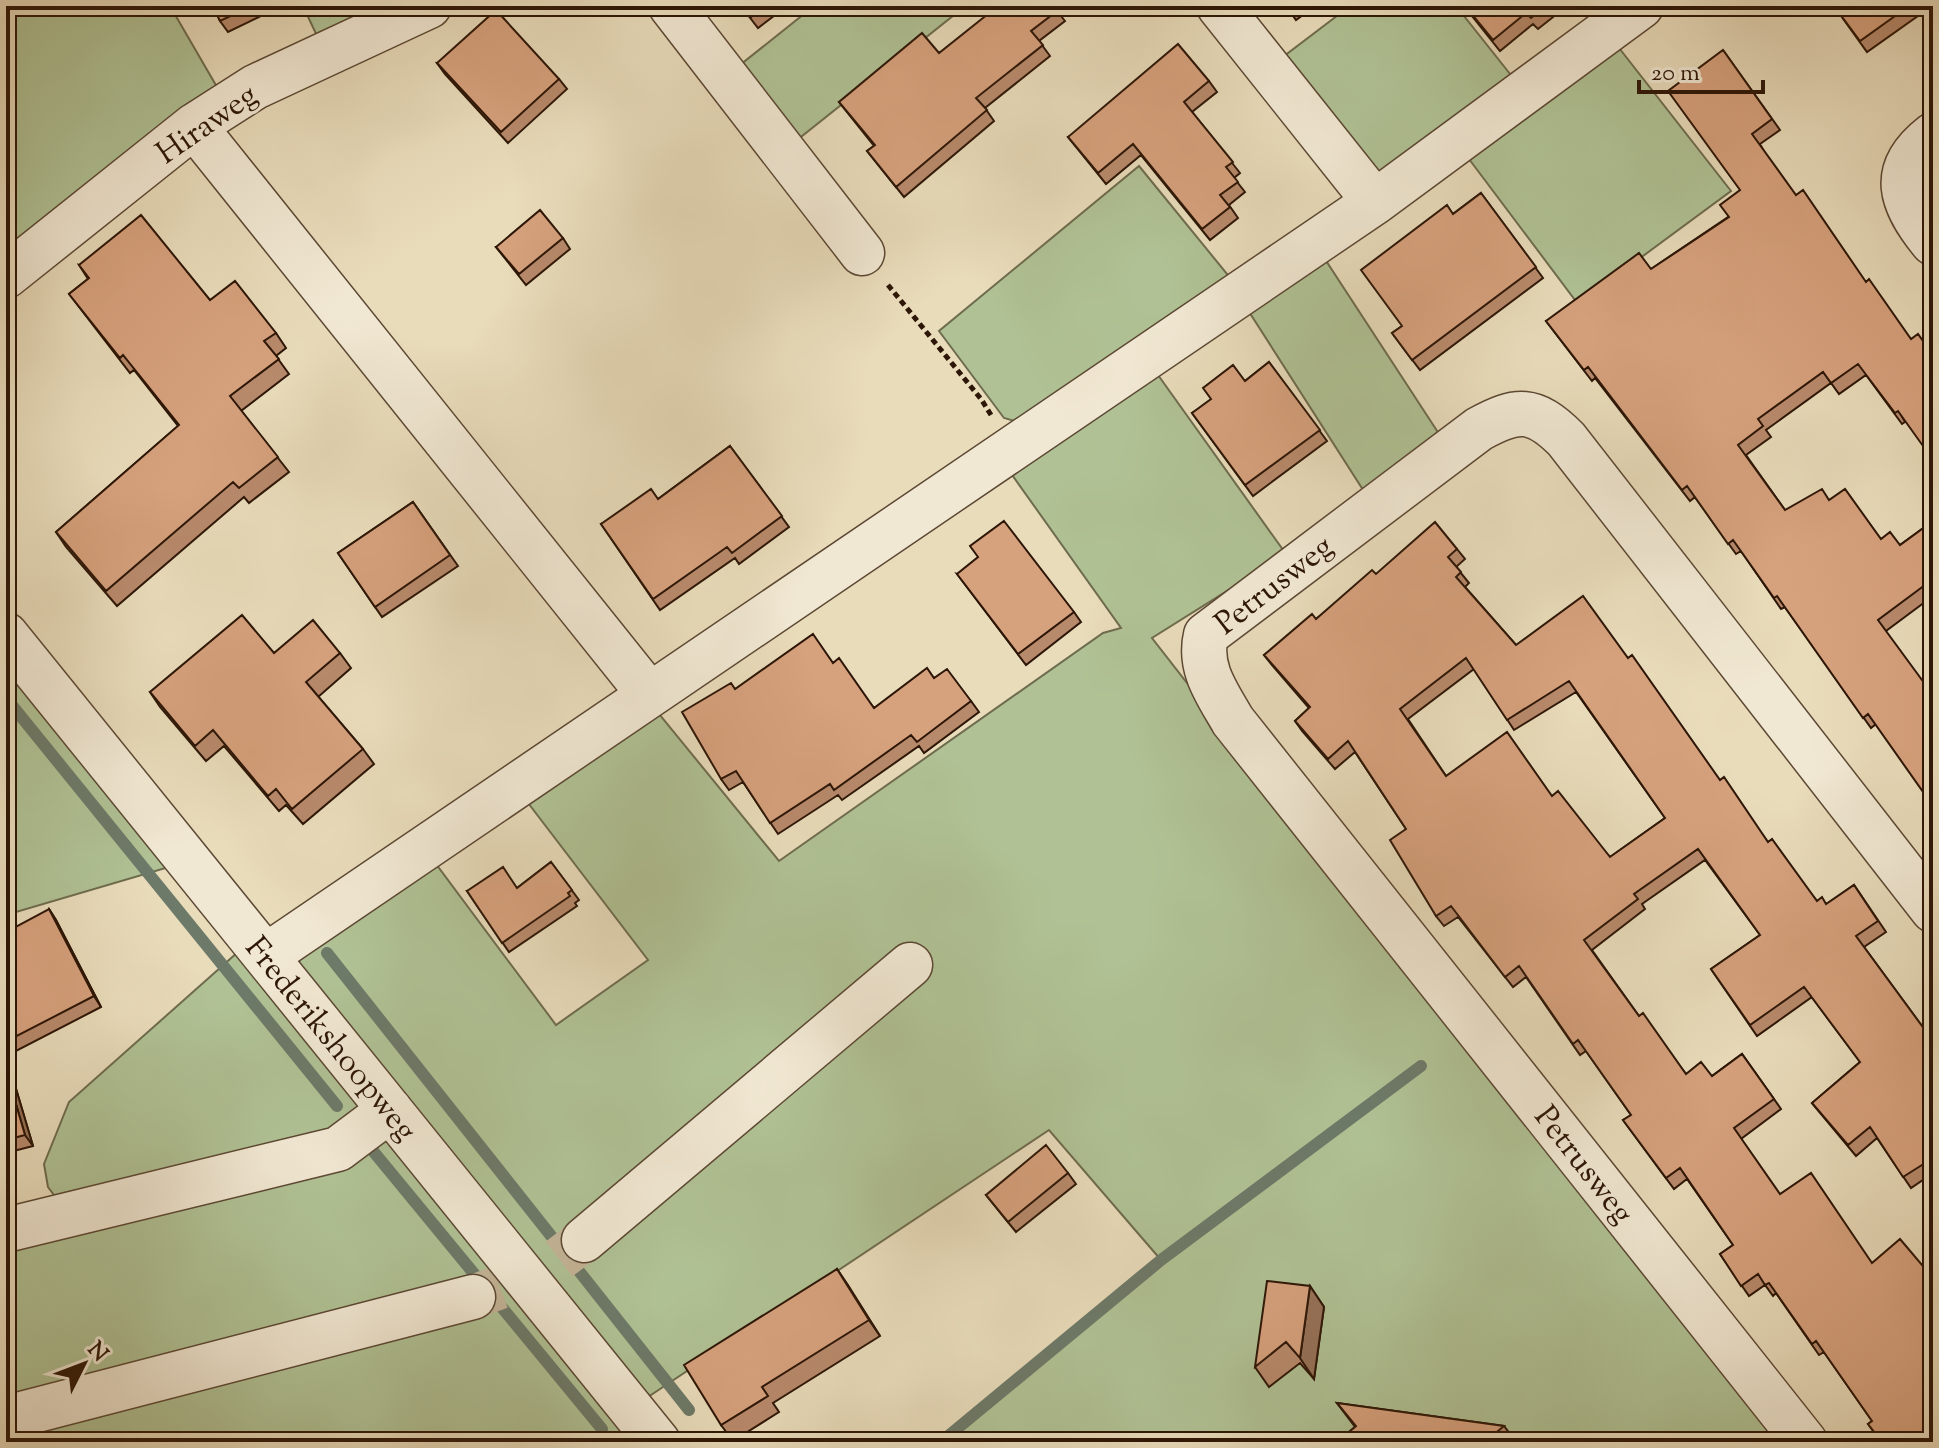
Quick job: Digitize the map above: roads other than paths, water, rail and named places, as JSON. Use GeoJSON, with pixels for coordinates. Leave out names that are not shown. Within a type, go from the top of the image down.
{"type":"FeatureCollection","features":[{"type":"Feature","properties":{"kind":"street","name":"Hiraweg"},"geometry":{"type":"LineString","coordinates":[[6,276],[194,126],[255,87],[429,6]]}},
{"type":"Feature","properties":{"kind":"street"},"geometry":{"type":"LineString","coordinates":[[671,6],[862,253]]}},
{"type":"Feature","properties":{"kind":"street"},"geometry":{"type":"LineString","coordinates":[[1219,6],[1375,202]]}},
{"type":"Feature","properties":{"kind":"street"},"geometry":{"type":"LineString","coordinates":[[266,956],[1375,202],[1641,6]]}},
{"type":"Feature","properties":{"kind":"street"},"geometry":{"type":"LineString","coordinates":[[194,126],[649,694]]}},
{"type":"Feature","properties":{"kind":"street"},"geometry":{"type":"LineString","coordinates":[[1933,135],[1906,163],[1903,183],[1906,201],[1933,243]]}},
{"type":"Feature","properties":{"kind":"street","name":"Petrusweg"},"geometry":{"type":"LineString","coordinates":[[1805,1442],[1233,721],[1206,672],[1202,652],[1206,635],[1479,429],[1507,414],[1528,413],[1549,422],[1566,439],[1933,910]]}},
{"type":"Feature","properties":{"kind":"street","name":"Frederikshoopweg"},"geometry":{"type":"LineString","coordinates":[[6,635],[390,1110],[528,1272],[649,1439]]}},
{"type":"Feature","properties":{"kind":"street"},"geometry":{"type":"LineString","coordinates":[[6,1418],[528,1272],[910,965]]}},
{"type":"Feature","properties":{"kind":"street"},"geometry":{"type":"LineString","coordinates":[[6,1230],[338,1149],[390,1110]]}},
{"type":"Feature","properties":{"kind":"waterway"},"geometry":{"type":"LineString","coordinates":[[6,698],[337,1106]]}},
{"type":"Feature","properties":{"kind":"waterway"},"geometry":{"type":"LineString","coordinates":[[327,953],[689,1410]]}},
{"type":"Feature","properties":{"kind":"waterway"},"geometry":{"type":"LineString","coordinates":[[941,1442],[1161,1260],[1421,1066]]}},
{"type":"Feature","properties":{"kind":"waterway"},"geometry":{"type":"LineString","coordinates":[[373,1151],[602,1429]]}},
{"type":"Feature","properties":{"kind":"tunnel"},"geometry":{"type":"LineString","coordinates":[[559,1259],[584,1240]]}},
{"type":"Feature","properties":{"kind":"tunnel"},"geometry":{"type":"LineString","coordinates":[[473,1297],[500,1287]]}}]}
